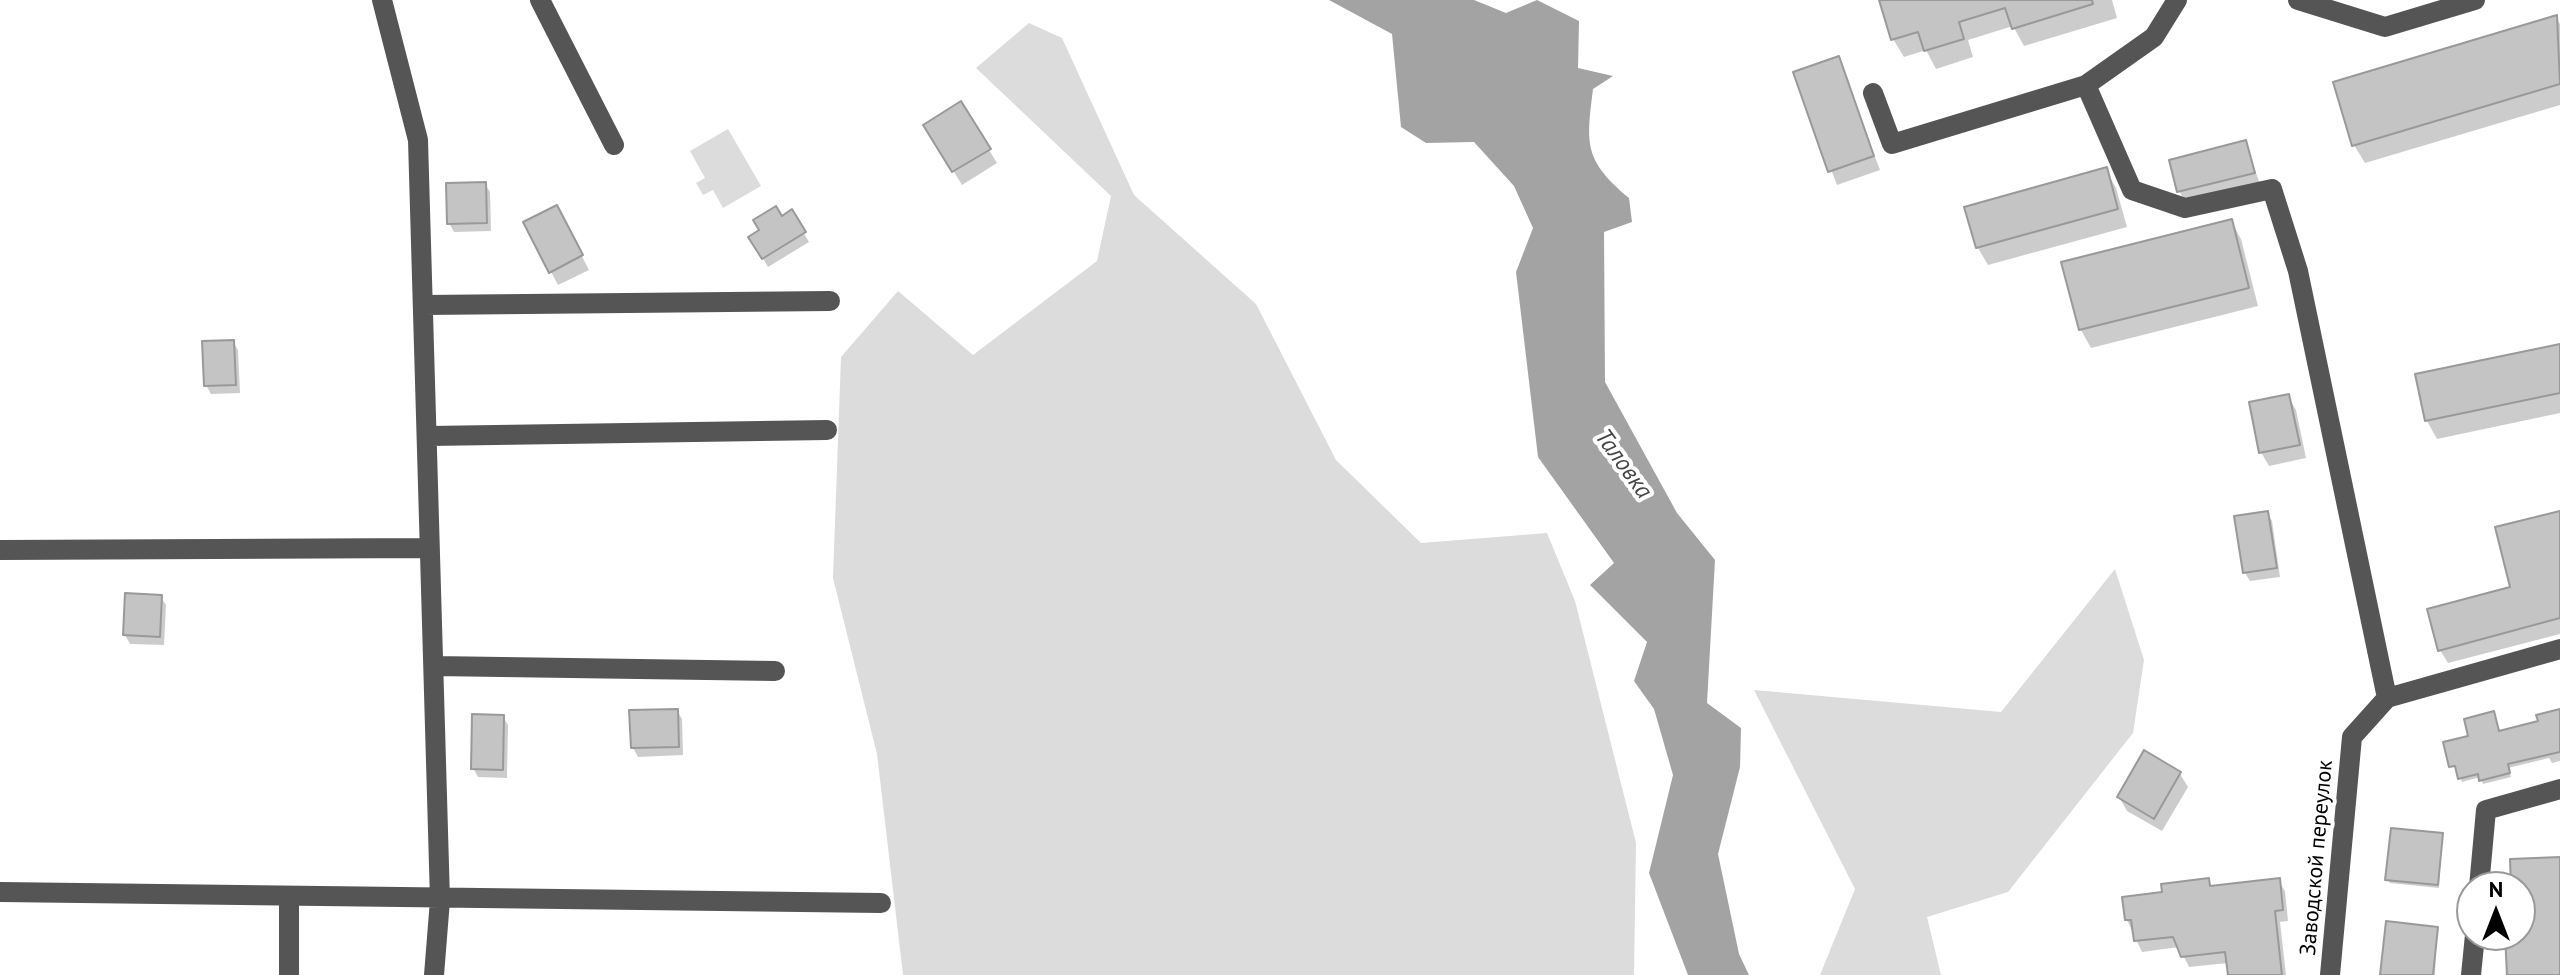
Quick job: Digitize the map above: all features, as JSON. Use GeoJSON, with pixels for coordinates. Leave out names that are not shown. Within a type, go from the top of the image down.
{"type":"FeatureCollection","features":[{"type":"Feature","properties":{"kind":"street"},"geometry":{"type":"LineString","coordinates":[[382,0],[418,140],[429,436],[428,548],[440,900],[434,975]]}},
{"type":"Feature","properties":{"kind":"street"},"geometry":{"type":"LineString","coordinates":[[540,0],[614,145]]}},
{"type":"Feature","properties":{"kind":"street"},"geometry":{"type":"LineString","coordinates":[[1873,93],[1892,144],[2086,85],[2154,37],[2177,0]]}},
{"type":"Feature","properties":{"kind":"street"},"geometry":{"type":"LineString","coordinates":[[2298,0],[2385,27],[2461,2]]}},
{"type":"Feature","properties":{"kind":"street"},"geometry":{"type":"LineString","coordinates":[[2086,85],[2132,190],[2185,208],[2272,189],[2298,271],[2387,698],[2560,649]]}},
{"type":"Feature","properties":{"kind":"street"},"geometry":{"type":"LineString","coordinates":[[424,305],[830,301]]}},
{"type":"Feature","properties":{"kind":"street"},"geometry":{"type":"LineString","coordinates":[[429,436],[827,430]]}},
{"type":"Feature","properties":{"kind":"street"},"geometry":{"type":"LineString","coordinates":[[0,550],[428,548]]}},
{"type":"Feature","properties":{"kind":"street"},"geometry":{"type":"LineString","coordinates":[[434,666],[775,671]]}},
{"type":"Feature","properties":{"kind":"street","name":"Заводской переулок"},"geometry":{"type":"LineString","coordinates":[[2330,975],[2352,737],[2387,698]]}},
{"type":"Feature","properties":{"kind":"street"},"geometry":{"type":"LineString","coordinates":[[2480,871],[2486,810],[2560,789]]}},
{"type":"Feature","properties":{"kind":"street"},"geometry":{"type":"LineString","coordinates":[[0,892],[440,900],[881,903]]}},
{"type":"Feature","properties":{"kind":"street"},"geometry":{"type":"LineString","coordinates":[[289,897],[289,975]]}},
{"type":"Feature","properties":{"kind":"street"},"geometry":{"type":"LineString","coordinates":[[2471,975],[2473,951]]}},
{"type":"Feature","properties":{"kind":"shaded area"},"geometry":{"type":"Polygon","coordinates":[[[1029,23],[1062,38],[1134,195],[1256,304],[1336,460],[1421,543],[1547,533],[1575,601],[1636,843],[1634,975],[903,975],[877,754],[833,578],[841,357],[898,291],[973,355],[1097,261],[1111,196],[976,68],[1029,23]]]}},
{"type":"Feature","properties":{"kind":"shaded area"},"geometry":{"type":"Polygon","coordinates":[[[728,129],[761,186],[723,208],[713,190],[703,195],[696,183],[705,178],[690,151],[728,129]]]}},
{"type":"Feature","properties":{"kind":"shaded area"},"geometry":{"type":"Polygon","coordinates":[[[2115,569],[2144,660],[2133,733],[2008,892],[1927,917],[1941,975],[1820,975],[1855,889],[1754,690],[2001,712],[2115,569]]]}},
{"type":"Feature","properties":{"kind":"water","name":"Таловка"},"geometry":{"type":"Polygon","coordinates":[[[1329,0],[1474,0],[1506,13],[1537,0],[1579,21],[1578,68],[1613,76],[1593,89],[1589,138],[1596,162],[1603,173],[1629,198],[1632,222],[1604,232],[1605,382],[1677,513],[1715,560],[1707,703],[1741,728],[1740,767],[1718,854],[1739,954],[1749,975],[1688,975],[1649,873],[1673,775],[1654,709],[1634,681],[1647,642],[1590,585],[1614,563],[1538,457],[1516,272],[1533,228],[1514,186],[1474,142],[1426,143],[1401,127],[1392,34],[1329,0]]]}},
{"type":"Feature","properties":{"kind":"building"},"geometry":{"type":"Polygon","coordinates":[[[1879,0],[2092,0],[2093,4],[2012,29],[2005,8],[1959,22],[1964,39],[1924,51],[1918,32],[1891,40],[1879,0]]]}},
{"type":"Feature","properties":{"kind":"building"},"geometry":{"type":"Polygon","coordinates":[[[2557,15],[2560,84],[2352,146],[2333,82],[2557,15]]]}},
{"type":"Feature","properties":{"kind":"building"},"geometry":{"type":"Polygon","coordinates":[[[1839,56],[1874,156],[1828,172],[1793,72],[1839,56]]]}},
{"type":"Feature","properties":{"kind":"building"},"geometry":{"type":"Polygon","coordinates":[[[961,101],[991,149],[952,172],[923,125],[961,101]]]}},
{"type":"Feature","properties":{"kind":"building"},"geometry":{"type":"Polygon","coordinates":[[[2246,140],[2255,173],[2177,192],[2169,160],[2246,140]]]}},
{"type":"Feature","properties":{"kind":"building"},"geometry":{"type":"Polygon","coordinates":[[[2107,167],[2118,209],[1976,248],[1964,207],[2107,167]]]}},
{"type":"Feature","properties":{"kind":"building"},"geometry":{"type":"Polygon","coordinates":[[[486,182],[487,223],[447,224],[446,183],[486,182]]]}},
{"type":"Feature","properties":{"kind":"building"},"geometry":{"type":"Polygon","coordinates":[[[557,205],[583,255],[549,273],[523,222],[557,205]]]}},
{"type":"Feature","properties":{"kind":"building"},"geometry":{"type":"Polygon","coordinates":[[[776,206],[782,216],[792,209],[806,232],[762,259],[748,237],[759,230],[753,220],[776,206]]]}},
{"type":"Feature","properties":{"kind":"building"},"geometry":{"type":"Polygon","coordinates":[[[2232,219],[2249,288],[2079,330],[2061,262],[2232,219]]]}},
{"type":"Feature","properties":{"kind":"building"},"geometry":{"type":"Polygon","coordinates":[[[234,340],[236,385],[204,386],[202,341],[234,340]]]}},
{"type":"Feature","properties":{"kind":"building"},"geometry":{"type":"Polygon","coordinates":[[[2560,344],[2560,393],[2425,421],[2415,374],[2560,344]]]}},
{"type":"Feature","properties":{"kind":"building"},"geometry":{"type":"Polygon","coordinates":[[[2289,394],[2300,445],[2259,453],[2249,402],[2289,394]]]}},
{"type":"Feature","properties":{"kind":"building"},"geometry":{"type":"Polygon","coordinates":[[[2268,511],[2277,568],[2243,573],[2234,516],[2268,511]]]}},
{"type":"Feature","properties":{"kind":"building"},"geometry":{"type":"Polygon","coordinates":[[[2560,511],[2560,618],[2438,651],[2427,609],[2510,587],[2495,527],[2560,511]]]}},
{"type":"Feature","properties":{"kind":"building"},"geometry":{"type":"Polygon","coordinates":[[[125,593],[162,595],[160,637],[123,635],[125,593]]]}},
{"type":"Feature","properties":{"kind":"building"},"geometry":{"type":"Polygon","coordinates":[[[678,709],[679,747],[631,748],[629,710],[678,709]]]}},
{"type":"Feature","properties":{"kind":"building"},"geometry":{"type":"Polygon","coordinates":[[[2560,709],[2560,752],[2508,764],[2510,773],[2479,781],[2478,774],[2458,779],[2455,766],[2449,767],[2443,742],[2468,736],[2464,719],[2494,711],[2499,731],[2538,721],[2536,715],[2560,709]]]}},
{"type":"Feature","properties":{"kind":"building"},"geometry":{"type":"Polygon","coordinates":[[[472,714],[504,715],[503,770],[471,769],[472,714]]]}},
{"type":"Feature","properties":{"kind":"building"},"geometry":{"type":"Polygon","coordinates":[[[2144,750],[2181,772],[2154,819],[2117,797],[2144,750]]]}},
{"type":"Feature","properties":{"kind":"building"},"geometry":{"type":"Polygon","coordinates":[[[2391,828],[2443,833],[2438,885],[2385,880],[2391,828]]]}},
{"type":"Feature","properties":{"kind":"building"},"geometry":{"type":"Polygon","coordinates":[[[2560,857],[2560,975],[2507,975],[2506,951],[2536,951],[2536,871],[2510,871],[2510,859],[2560,857]]]}},
{"type":"Feature","properties":{"kind":"building"},"geometry":{"type":"Polygon","coordinates":[[[2209,878],[2210,886],[2280,878],[2283,910],[2275,911],[2282,975],[2228,975],[2225,952],[2181,957],[2173,937],[2134,941],[2131,920],[2125,920],[2122,897],[2162,892],[2161,884],[2209,878]]]}},
{"type":"Feature","properties":{"kind":"building"},"geometry":{"type":"Polygon","coordinates":[[[2386,921],[2438,927],[2433,975],[2380,975],[2386,921]]]}}]}
